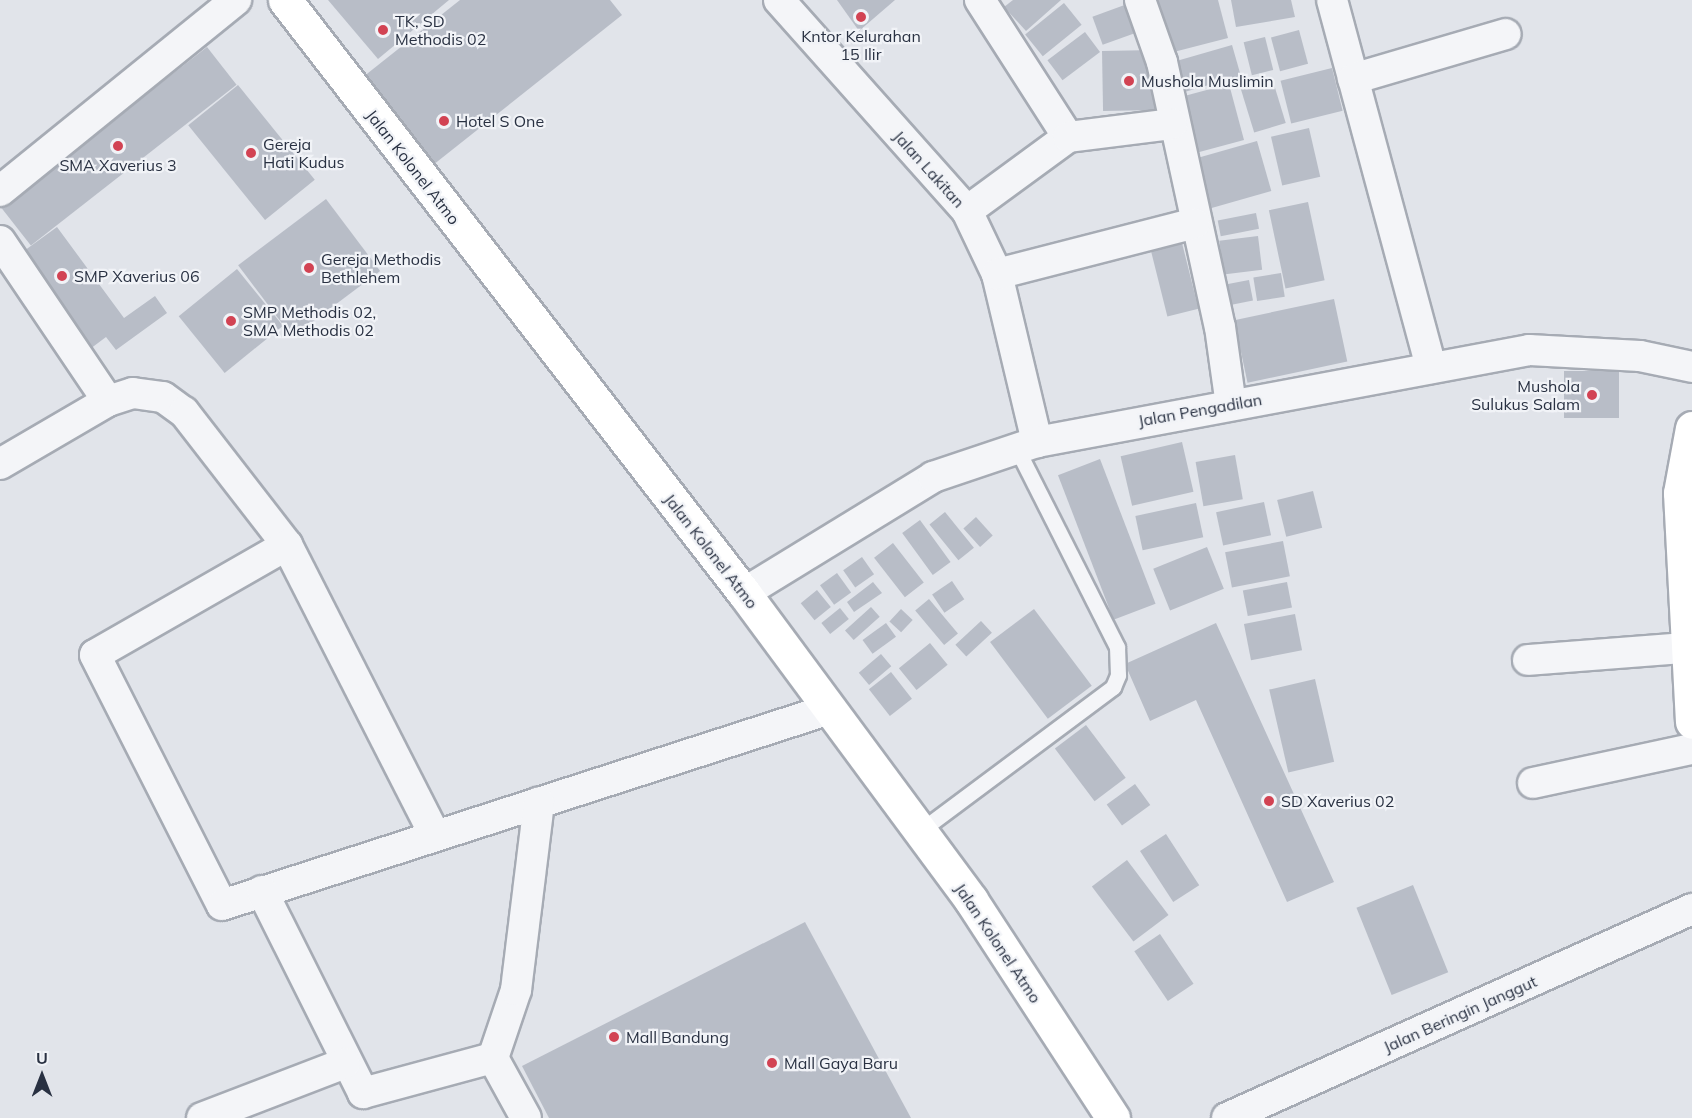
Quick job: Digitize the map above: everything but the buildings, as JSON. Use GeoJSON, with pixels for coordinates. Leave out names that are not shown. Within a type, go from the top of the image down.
{"type":"FeatureCollection","features":[{"type":"Feature","properties":{"kind":"main road","name":"Jalan Kolonel Atmo"},"geometry":{"type":"LineString","coordinates":[[285,0],[744,593],[830,709],[920,831],[1113,1118]]}},
{"type":"Feature","properties":{"kind":"main road"},"geometry":{"type":"LineString","coordinates":[[1692,428],[1680,493],[1684,648],[1692,722]]}},
{"type":"Feature","properties":{"kind":"street"},"geometry":{"type":"LineString","coordinates":[[0,191],[236,0]]}},
{"type":"Feature","properties":{"kind":"street","name":"Jalan Lakitan"},"geometry":{"type":"LineString","coordinates":[[779,0],[967,211],[997,274],[1026,444]]}},
{"type":"Feature","properties":{"kind":"street"},"geometry":{"type":"LineString","coordinates":[[980,0],[1068,137]]}},
{"type":"Feature","properties":{"kind":"street"},"geometry":{"type":"LineString","coordinates":[[1140,0],[1162,62],[1172,124],[1195,223],[1231,405]]}},
{"type":"Feature","properties":{"kind":"street"},"geometry":{"type":"LineString","coordinates":[[1332,0],[1431,368]]}},
{"type":"Feature","properties":{"kind":"street"},"geometry":{"type":"LineString","coordinates":[[1353,79],[1506,34]]}},
{"type":"Feature","properties":{"kind":"street"},"geometry":{"type":"LineString","coordinates":[[967,211],[1068,137],[1172,124]]}},
{"type":"Feature","properties":{"kind":"street"},"geometry":{"type":"LineString","coordinates":[[997,274],[1195,223]]}},
{"type":"Feature","properties":{"kind":"street"},"geometry":{"type":"LineString","coordinates":[[0,241],[108,401]]}},
{"type":"Feature","properties":{"kind":"street","name":"Jalan Pengadilan"},"geometry":{"type":"LineString","coordinates":[[744,593],[933,477],[1026,444],[1529,350],[1640,356],[1692,367]]}},
{"type":"Feature","properties":{"kind":"street"},"geometry":{"type":"LineString","coordinates":[[0,464],[108,401],[133,393],[163,397],[184,412],[287,545],[435,836]]}},
{"type":"Feature","properties":{"kind":"street"},"geometry":{"type":"LineString","coordinates":[[287,545],[95,655],[221,904],[830,709]]}},
{"type":"Feature","properties":{"kind":"street"},"geometry":{"type":"LineString","coordinates":[[1528,660],[1684,648]]}},
{"type":"Feature","properties":{"kind":"street"},"geometry":{"type":"LineString","coordinates":[[1533,783],[1692,749]]}},
{"type":"Feature","properties":{"kind":"street"},"geometry":{"type":"LineString","coordinates":[[526,1118],[493,1058],[516,990],[539,802]]}},
{"type":"Feature","properties":{"kind":"street"},"geometry":{"type":"LineString","coordinates":[[262,891],[358,1088],[369,1093],[493,1058]]}},
{"type":"Feature","properties":{"kind":"street","name":"Jalan Beringin Janggut"},"geometry":{"type":"LineString","coordinates":[[1227,1118],[1692,909]]}},
{"type":"Feature","properties":{"kind":"street"},"geometry":{"type":"LineString","coordinates":[[202,1118],[345,1063]]}},
{"type":"Feature","properties":{"kind":"lane"},"geometry":{"type":"LineString","coordinates":[[920,831],[1113,687],[1118,675],[1117,647],[1026,444]]}},
{"type":"Feature","properties":{"kind":"place","name":"Kntor Kelurahan 15 Ilir"},"geometry":{"type":"Point","coordinates":[861,17]}},
{"type":"Feature","properties":{"kind":"place","name":"TK, SD Methodis 02"},"geometry":{"type":"Point","coordinates":[383,30]}},
{"type":"Feature","properties":{"kind":"place","name":"Mushola Muslimin"},"geometry":{"type":"Point","coordinates":[1129,81]}},
{"type":"Feature","properties":{"kind":"place","name":"Hotel S One"},"geometry":{"type":"Point","coordinates":[444,121]}},
{"type":"Feature","properties":{"kind":"place","name":"SMA Xaverius 3"},"geometry":{"type":"Point","coordinates":[118,146]}},
{"type":"Feature","properties":{"kind":"place","name":"Gereja Hati Kudus"},"geometry":{"type":"Point","coordinates":[251,153]}},
{"type":"Feature","properties":{"kind":"place","name":"Gereja Methodis Bethlehem"},"geometry":{"type":"Point","coordinates":[309,268]}},
{"type":"Feature","properties":{"kind":"place","name":"SMP Xaverius 06"},"geometry":{"type":"Point","coordinates":[62,276]}},
{"type":"Feature","properties":{"kind":"place","name":"SMP Methodis 02, SMA Methodis 02"},"geometry":{"type":"Point","coordinates":[231,321]}},
{"type":"Feature","properties":{"kind":"place","name":"Mushola Sulukus Salam"},"geometry":{"type":"Point","coordinates":[1592,395]}},
{"type":"Feature","properties":{"kind":"place","name":"SD Xaverius 02"},"geometry":{"type":"Point","coordinates":[1269,801]}},
{"type":"Feature","properties":{"kind":"place","name":"Mall Bandung"},"geometry":{"type":"Point","coordinates":[614,1037]}},
{"type":"Feature","properties":{"kind":"place","name":"Mall Gaya Baru"},"geometry":{"type":"Point","coordinates":[772,1063]}}]}
